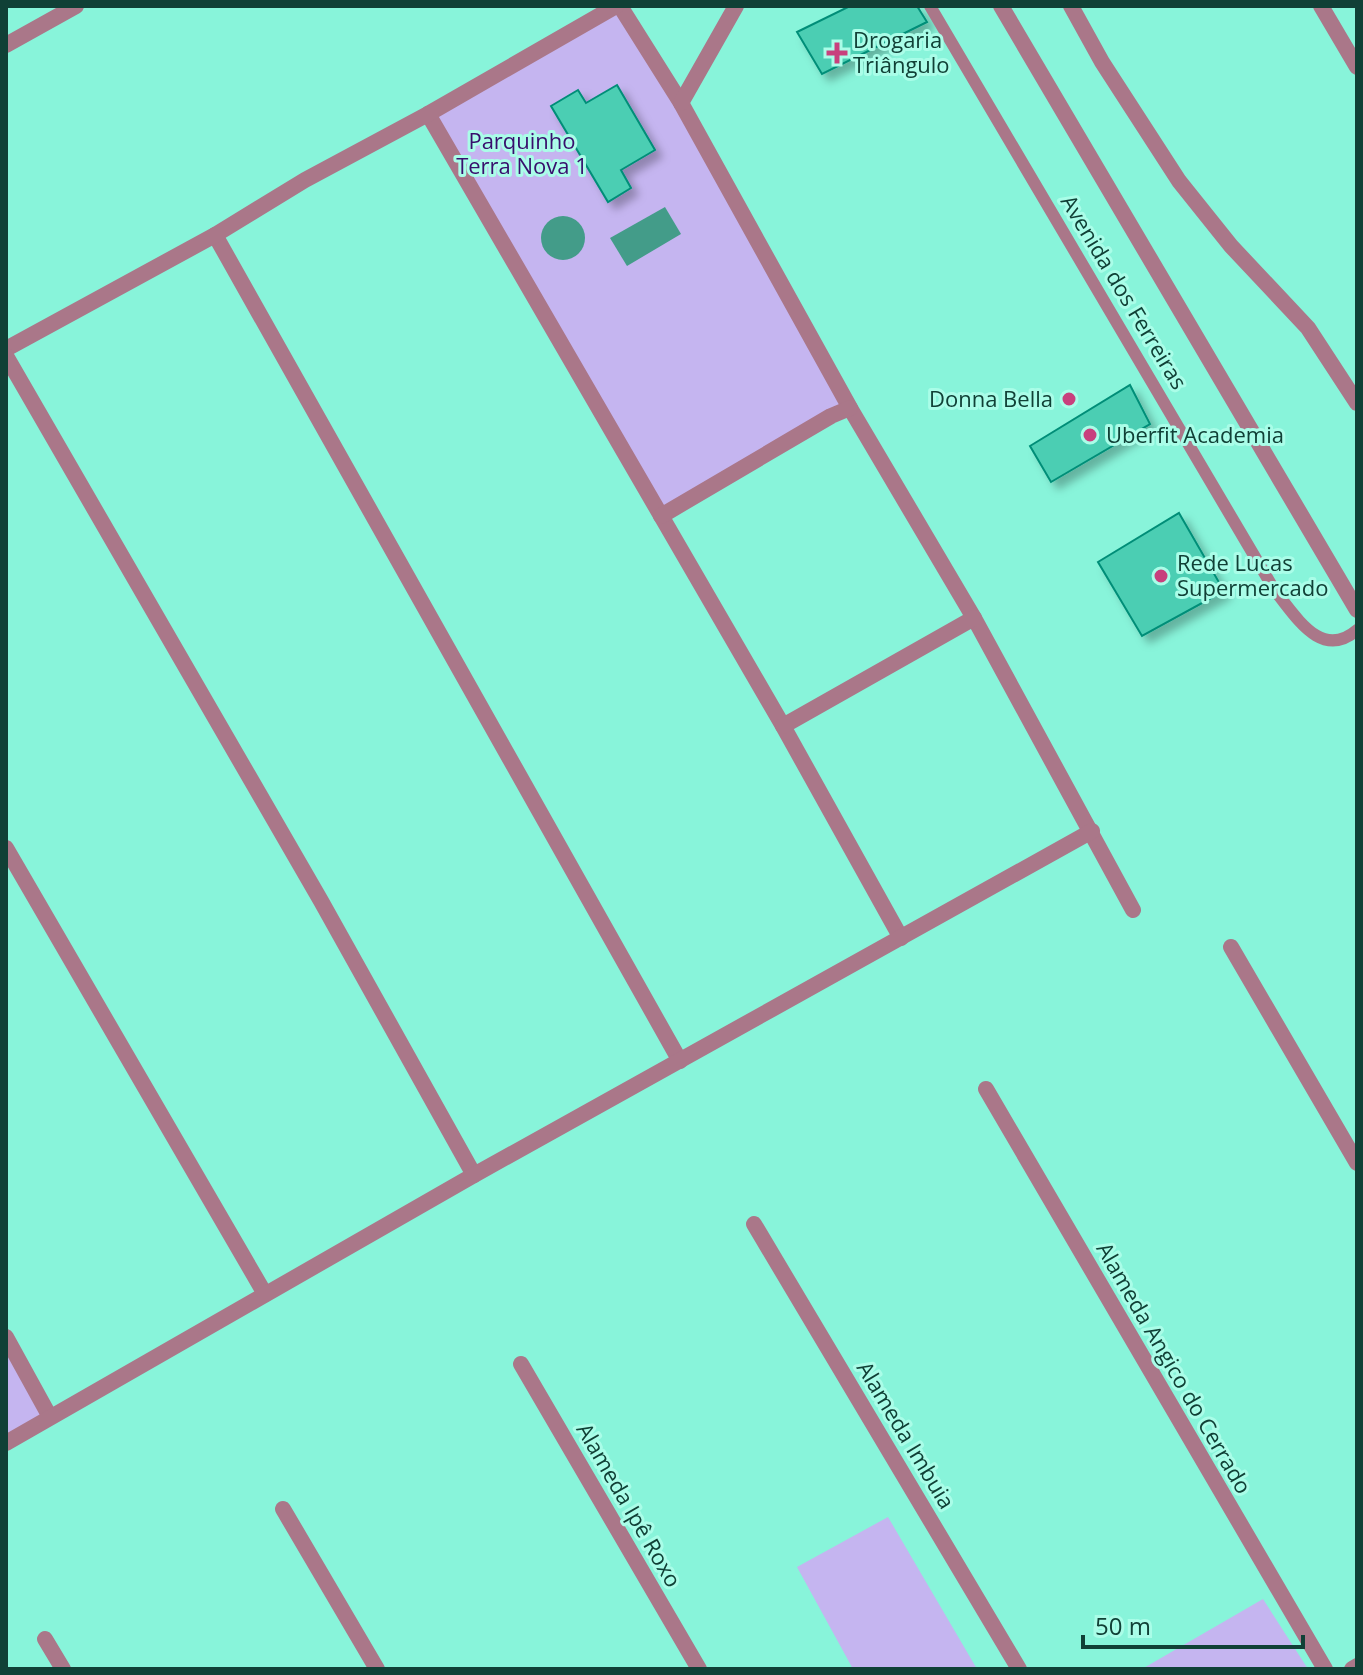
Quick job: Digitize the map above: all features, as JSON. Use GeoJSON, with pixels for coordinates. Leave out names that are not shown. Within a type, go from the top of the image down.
{"type":"FeatureCollection","features":[{"type":"Feature","properties":{"kind":"street"},"geometry":{"type":"LineString","coordinates":[[6,349],[215,235],[305,180],[618,6],[681,103],[850,408],[974,618],[1133,910]]}},
{"type":"Feature","properties":{"kind":"street"},"geometry":{"type":"LineString","coordinates":[[681,103],[736,6]]}},
{"type":"Feature","properties":{"kind":"street","name":"Avenida dos Ferreiras"},"geometry":{"type":"LineString","coordinates":[[1001,6],[1357,610]]}},
{"type":"Feature","properties":{"kind":"street"},"geometry":{"type":"LineString","coordinates":[[1071,6],[1102,62],[1179,181],[1231,246],[1308,328],[1357,403]]}},
{"type":"Feature","properties":{"kind":"street"},"geometry":{"type":"LineString","coordinates":[[1321,6],[1357,67]]}},
{"type":"Feature","properties":{"kind":"street"},"geometry":{"type":"LineString","coordinates":[[6,45],[73,7]]}},
{"type":"Feature","properties":{"kind":"street"},"geometry":{"type":"LineString","coordinates":[[428,114],[783,726],[901,938]]}},
{"type":"Feature","properties":{"kind":"street"},"geometry":{"type":"LineString","coordinates":[[215,235],[680,1061]]}},
{"type":"Feature","properties":{"kind":"street"},"geometry":{"type":"LineString","coordinates":[[6,356],[321,901],[474,1175]]}},
{"type":"Feature","properties":{"kind":"street"},"geometry":{"type":"LineString","coordinates":[[661,516],[831,416],[850,408]]}},
{"type":"Feature","properties":{"kind":"street"},"geometry":{"type":"LineString","coordinates":[[783,726],[974,618]]}},
{"type":"Feature","properties":{"kind":"street"},"geometry":{"type":"LineString","coordinates":[[6,1443],[474,1175],[1092,831]]}},
{"type":"Feature","properties":{"kind":"street"},"geometry":{"type":"LineString","coordinates":[[6,848],[265,1294]]}},
{"type":"Feature","properties":{"kind":"street"},"geometry":{"type":"LineString","coordinates":[[1231,947],[1357,1163]]}},
{"type":"Feature","properties":{"kind":"street","name":"Alameda Angico do Cerrado"},"geometry":{"type":"LineString","coordinates":[[986,1089],[1325,1669]]}},
{"type":"Feature","properties":{"kind":"street","name":"Alameda Imbuia"},"geometry":{"type":"LineString","coordinates":[[754,1224],[1019,1669]]}},
{"type":"Feature","properties":{"kind":"street"},"geometry":{"type":"LineString","coordinates":[[6,1337],[50,1417]]}},
{"type":"Feature","properties":{"kind":"street","name":"Alameda Ipê Roxo"},"geometry":{"type":"LineString","coordinates":[[521,1364],[699,1669]]}},
{"type":"Feature","properties":{"kind":"street"},"geometry":{"type":"LineString","coordinates":[[283,1509],[377,1669]]}},
{"type":"Feature","properties":{"kind":"street"},"geometry":{"type":"LineString","coordinates":[[45,1639],[63,1669]]}},
{"type":"Feature","properties":{"kind":"street"},"geometry":{"type":"LineString","coordinates":[[1352,1669],[1357,1666]]}},
{"type":"Feature","properties":{"kind":"lane","name":"Avenida dos Ferreiras"},"geometry":{"type":"LineString","coordinates":[[930,6],[1275,591],[1312,634],[1330,642],[1349,637],[1357,630]]}},
{"type":"Feature","properties":{"kind":"green space","name":"Parquinho Terra Nova 1"},"geometry":{"type":"Polygon","coordinates":[[[616,6],[850,408],[661,516],[428,114],[616,6]]]}},
{"type":"Feature","properties":{"kind":"green space"},"geometry":{"type":"Polygon","coordinates":[[[6,1337],[50,1417],[6,1443],[6,1337]]]}},
{"type":"Feature","properties":{"kind":"green space"},"geometry":{"type":"Polygon","coordinates":[[[888,1517],[977,1669],[853,1669],[797,1567],[888,1517]]]}},
{"type":"Feature","properties":{"kind":"green space"},"geometry":{"type":"Polygon","coordinates":[[[1263,1599],[1308,1669],[1142,1669],[1263,1599]]]}},
{"type":"Feature","properties":{"kind":"water"},"geometry":{"type":"Polygon","coordinates":[[[665,207],[681,234],[627,266],[610,238],[665,207]]]}},
{"type":"Feature","properties":{"kind":"water"},"geometry":{"type":"Polygon","coordinates":[[[563,216],[579,222],[585,238],[579,254],[563,260],[547,254],[541,238],[547,222],[563,216]]]}},
{"type":"Feature","properties":{"kind":"building","name":"Drogaria Triângulo"},"geometry":{"type":"Polygon","coordinates":[[[850,6],[917,6],[927,22],[822,74],[797,32],[850,6]]]}},
{"type":"Feature","properties":{"kind":"building"},"geometry":{"type":"Polygon","coordinates":[[[617,85],[655,150],[621,170],[631,188],[608,202],[551,106],[578,90],[586,103],[617,85]]]}},
{"type":"Feature","properties":{"kind":"building","name":"Uberfit Academia"},"geometry":{"type":"Polygon","coordinates":[[[1130,385],[1150,424],[1051,482],[1030,446],[1130,385]]]}},
{"type":"Feature","properties":{"kind":"building","name":"Rede Lucas Supermercado"},"geometry":{"type":"Polygon","coordinates":[[[1179,513],[1224,591],[1142,636],[1098,562],[1179,513]]]}},
{"type":"Feature","properties":{"kind":"place","name":"Drogaria Triângulo"},"geometry":{"type":"Point","coordinates":[837,53]}},
{"type":"Feature","properties":{"kind":"place","name":"Donna Bella"},"geometry":{"type":"Point","coordinates":[1069,399]}},
{"type":"Feature","properties":{"kind":"place","name":"Uberfit Academia"},"geometry":{"type":"Point","coordinates":[1090,435]}},
{"type":"Feature","properties":{"kind":"place","name":"Rede Lucas Supermercado"},"geometry":{"type":"Point","coordinates":[1161,576]}}]}
